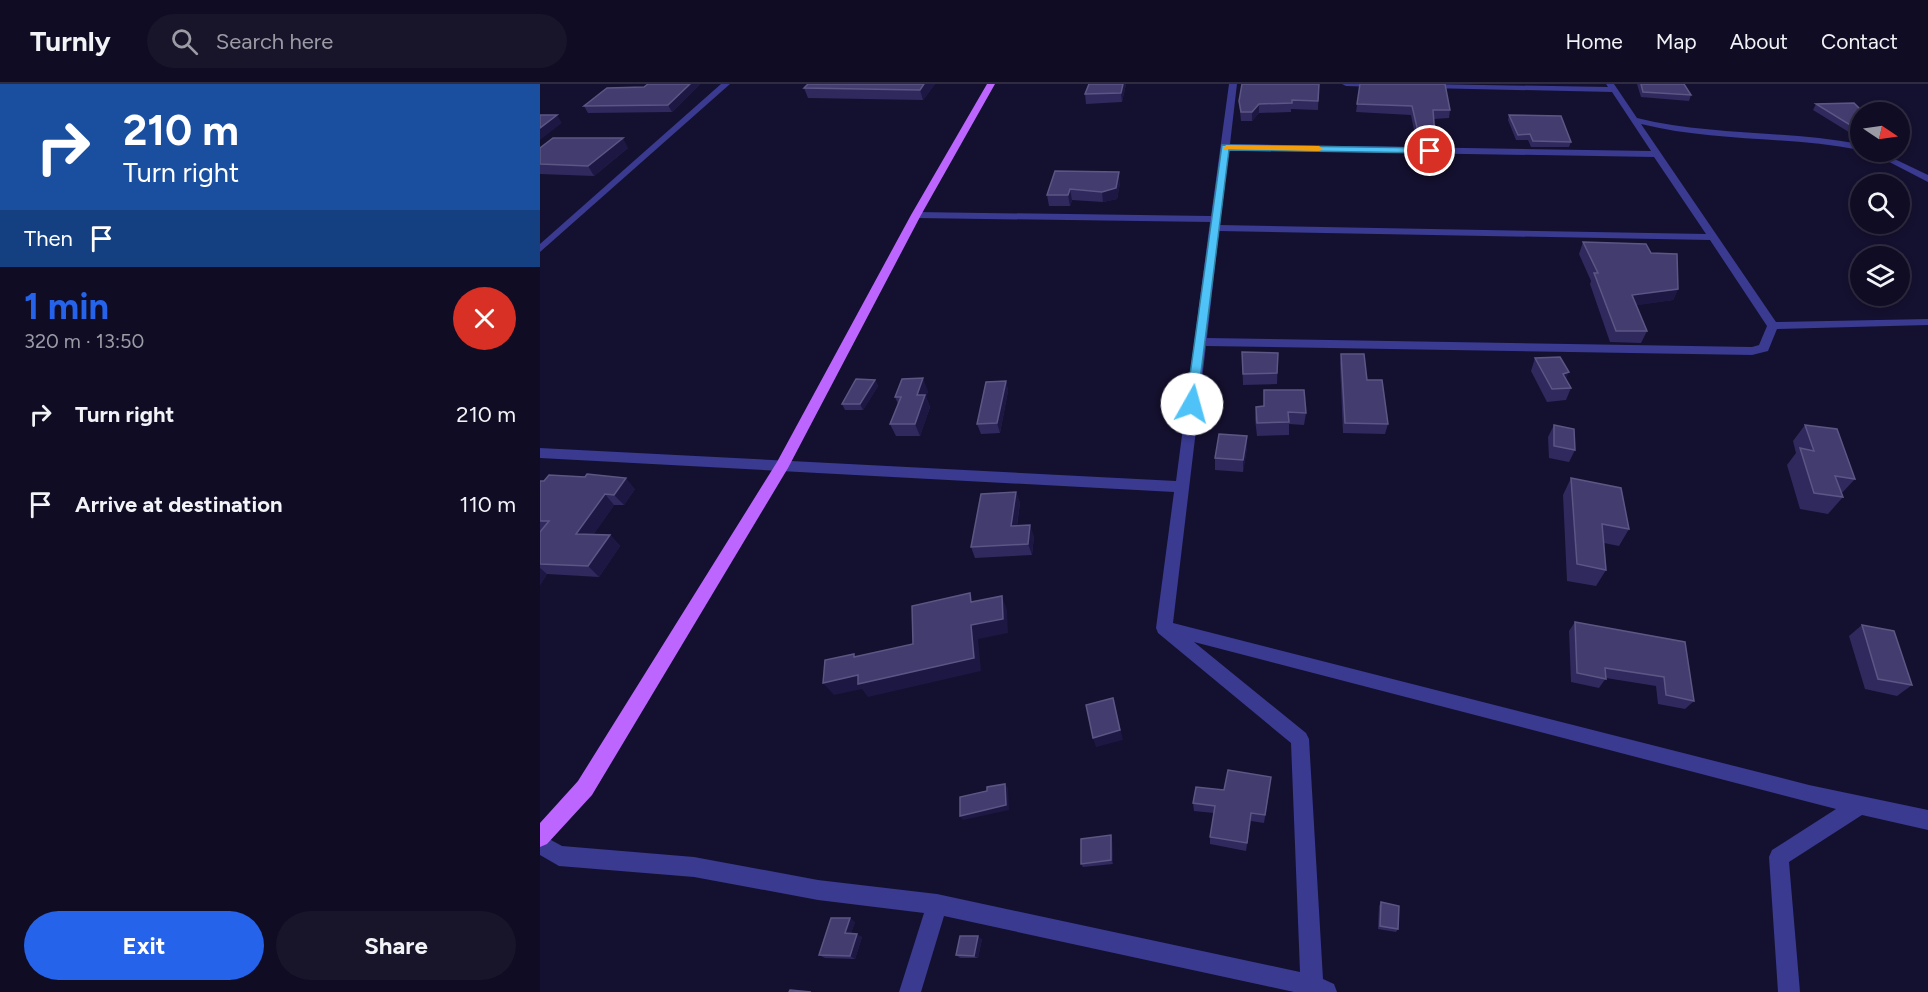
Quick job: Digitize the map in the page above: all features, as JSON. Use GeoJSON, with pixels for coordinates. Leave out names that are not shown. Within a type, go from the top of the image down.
{"type":"FeatureCollection","features":[{"type":"Feature","properties":{"kind":"main road"},"geometry":{"type":"LineString","coordinates":[[540,837],[585,788],[783,464],[916,215],[991,84]]}},
{"type":"Feature","properties":{"kind":"street"},"geometry":{"type":"LineString","coordinates":[[540,249],[726,84]]}},
{"type":"Feature","properties":{"kind":"street"},"geometry":{"type":"LineString","coordinates":[[1164,628],[1233,84]]}},
{"type":"Feature","properties":{"kind":"street"},"geometry":{"type":"LineString","coordinates":[[1346,84],[1394,85]]}},
{"type":"Feature","properties":{"kind":"street"},"geometry":{"type":"LineString","coordinates":[[1417,85],[1612,87],[1773,326]]}},
{"type":"Feature","properties":{"kind":"street"},"geometry":{"type":"LineString","coordinates":[[1634,120],[1673,129],[1817,139],[1850,145]]}},
{"type":"Feature","properties":{"kind":"street"},"geometry":{"type":"LineString","coordinates":[[1225,147],[1657,154]]}},
{"type":"Feature","properties":{"kind":"street"},"geometry":{"type":"LineString","coordinates":[[1894,162],[1928,179]]}},
{"type":"Feature","properties":{"kind":"street"},"geometry":{"type":"LineString","coordinates":[[916,215],[1713,237]]}},
{"type":"Feature","properties":{"kind":"street"},"geometry":{"type":"LineString","coordinates":[[1773,326],[1928,322]]}},
{"type":"Feature","properties":{"kind":"street"},"geometry":{"type":"LineString","coordinates":[[1199,342],[1752,351],[1764,348],[1773,326]]}},
{"type":"Feature","properties":{"kind":"street"},"geometry":{"type":"LineString","coordinates":[[541,454],[783,464],[1182,487]]}},
{"type":"Feature","properties":{"kind":"street"},"geometry":{"type":"LineString","coordinates":[[1164,628],[1928,820]]}},
{"type":"Feature","properties":{"kind":"street"},"geometry":{"type":"LineString","coordinates":[[540,844],[559,856],[694,867],[818,890],[937,904],[1317,990],[1300,739],[1164,628]]}},
{"type":"Feature","properties":{"kind":"street"},"geometry":{"type":"LineString","coordinates":[[1789,992],[1779,857],[1861,805]]}},
{"type":"Feature","properties":{"kind":"street"},"geometry":{"type":"LineString","coordinates":[[910,992],[937,904]]}},
{"type":"Feature","properties":{"kind":"building"},"geometry":{"type":"Polygon","coordinates":[[[648,84],[690,84],[668,105],[584,106],[607,88],[644,87],[648,84]]]}},
{"type":"Feature","properties":{"kind":"building"},"geometry":{"type":"Polygon","coordinates":[[[808,84],[924,84],[920,90],[804,88],[808,84]]]}},
{"type":"Feature","properties":{"kind":"building"},"geometry":{"type":"Polygon","coordinates":[[[1089,84],[1123,84],[1121,93],[1085,94],[1089,84]]]}},
{"type":"Feature","properties":{"kind":"building"},"geometry":{"type":"Polygon","coordinates":[[[1242,84],[1319,84],[1318,101],[1292,100],[1292,103],[1259,104],[1252,112],[1241,112],[1239,101],[1242,84]]]}},
{"type":"Feature","properties":{"kind":"building"},"geometry":{"type":"Polygon","coordinates":[[[1360,84],[1445,84],[1450,110],[1433,110],[1435,136],[1419,136],[1412,106],[1357,104],[1360,84]]]}},
{"type":"Feature","properties":{"kind":"building"},"geometry":{"type":"Polygon","coordinates":[[[1641,84],[1684,84],[1691,95],[1643,92],[1641,84]]]}},
{"type":"Feature","properties":{"kind":"building"},"geometry":{"type":"Polygon","coordinates":[[[1850,103],[1850,125],[1816,104],[1850,103]]]}},
{"type":"Feature","properties":{"kind":"building"},"geometry":{"type":"Polygon","coordinates":[[[540,115],[557,115],[540,128],[540,115]]]}},
{"type":"Feature","properties":{"kind":"building"},"geometry":{"type":"Polygon","coordinates":[[[1509,115],[1561,116],[1571,142],[1533,141],[1530,134],[1518,135],[1509,115]]]}},
{"type":"Feature","properties":{"kind":"building"},"geometry":{"type":"Polygon","coordinates":[[[553,138],[623,138],[588,166],[540,164],[540,148],[553,138]]]}},
{"type":"Feature","properties":{"kind":"building"},"geometry":{"type":"Polygon","coordinates":[[[1055,171],[1119,172],[1116,188],[1102,192],[1070,189],[1068,195],[1047,195],[1055,171]]]}},
{"type":"Feature","properties":{"kind":"building"},"geometry":{"type":"Polygon","coordinates":[[[1583,242],[1646,244],[1651,253],[1677,254],[1678,289],[1632,295],[1647,331],[1616,331],[1594,273],[1598,273],[1583,242]]]}},
{"type":"Feature","properties":{"kind":"building"},"geometry":{"type":"Polygon","coordinates":[[[1242,352],[1278,353],[1277,373],[1243,374],[1242,352]]]}},
{"type":"Feature","properties":{"kind":"building"},"geometry":{"type":"Polygon","coordinates":[[[1341,354],[1364,354],[1367,380],[1382,380],[1388,424],[1345,423],[1341,354]]]}},
{"type":"Feature","properties":{"kind":"building"},"geometry":{"type":"Polygon","coordinates":[[[1560,357],[1569,372],[1563,374],[1571,388],[1552,389],[1535,358],[1560,357]]]}},
{"type":"Feature","properties":{"kind":"building"},"geometry":{"type":"Polygon","coordinates":[[[923,378],[917,395],[925,395],[915,424],[890,424],[901,397],[895,397],[902,379],[923,378]]]}},
{"type":"Feature","properties":{"kind":"building"},"geometry":{"type":"Polygon","coordinates":[[[856,379],[875,380],[860,404],[842,404],[856,379]]]}},
{"type":"Feature","properties":{"kind":"building"},"geometry":{"type":"Polygon","coordinates":[[[1006,381],[997,423],[977,424],[986,382],[1006,381]]]}},
{"type":"Feature","properties":{"kind":"building"},"geometry":{"type":"Polygon","coordinates":[[[1264,390],[1304,390],[1306,413],[1288,412],[1289,422],[1257,423],[1256,407],[1264,406],[1264,390]]]}},
{"type":"Feature","properties":{"kind":"building"},"geometry":{"type":"Polygon","coordinates":[[[1554,425],[1574,429],[1575,450],[1554,446],[1554,425]]]}},
{"type":"Feature","properties":{"kind":"building"},"geometry":{"type":"Polygon","coordinates":[[[1805,425],[1837,429],[1855,479],[1835,476],[1843,497],[1814,493],[1800,448],[1814,451],[1805,425]]]}},
{"type":"Feature","properties":{"kind":"building"},"geometry":{"type":"Polygon","coordinates":[[[1219,434],[1247,436],[1243,460],[1215,458],[1219,434]]]}},
{"type":"Feature","properties":{"kind":"building"},"geometry":{"type":"Polygon","coordinates":[[[587,474],[626,478],[614,495],[605,494],[576,534],[610,535],[588,566],[540,564],[540,532],[549,521],[540,521],[540,481],[544,481],[549,475],[585,477],[587,474]]]}},
{"type":"Feature","properties":{"kind":"building"},"geometry":{"type":"Polygon","coordinates":[[[1571,478],[1621,488],[1629,529],[1602,524],[1606,570],[1577,564],[1571,478]]]}},
{"type":"Feature","properties":{"kind":"building"},"geometry":{"type":"Polygon","coordinates":[[[1016,492],[1011,526],[1030,525],[1028,544],[971,547],[981,494],[1016,492]]]}},
{"type":"Feature","properties":{"kind":"building"},"geometry":{"type":"Polygon","coordinates":[[[970,593],[971,602],[1002,596],[1003,619],[971,625],[974,658],[858,684],[858,675],[823,683],[825,660],[854,654],[854,657],[913,644],[912,606],[970,593]]]}},
{"type":"Feature","properties":{"kind":"building"},"geometry":{"type":"Polygon","coordinates":[[[1575,622],[1685,642],[1694,701],[1666,695],[1664,677],[1605,668],[1606,679],[1577,673],[1575,622]]]}},
{"type":"Feature","properties":{"kind":"building"},"geometry":{"type":"Polygon","coordinates":[[[1862,625],[1894,631],[1912,685],[1878,679],[1862,625]]]}},
{"type":"Feature","properties":{"kind":"building"},"geometry":{"type":"Polygon","coordinates":[[[1113,698],[1120,730],[1093,738],[1086,705],[1113,698]]]}},
{"type":"Feature","properties":{"kind":"building"},"geometry":{"type":"Polygon","coordinates":[[[1228,770],[1271,777],[1265,815],[1251,813],[1247,843],[1210,837],[1215,806],[1193,803],[1196,787],[1224,790],[1228,770]]]}},
{"type":"Feature","properties":{"kind":"building"},"geometry":{"type":"Polygon","coordinates":[[[1005,784],[1006,805],[960,816],[960,797],[987,791],[987,787],[1005,784]]]}},
{"type":"Feature","properties":{"kind":"building"},"geometry":{"type":"Polygon","coordinates":[[[1111,835],[1111,860],[1081,864],[1081,839],[1111,835]]]}},
{"type":"Feature","properties":{"kind":"building"},"geometry":{"type":"Polygon","coordinates":[[[1381,902],[1399,906],[1398,929],[1380,926],[1381,902]]]}},
{"type":"Feature","properties":{"kind":"building"},"geometry":{"type":"Polygon","coordinates":[[[831,918],[850,918],[845,933],[857,934],[850,956],[819,955],[831,918]]]}},
{"type":"Feature","properties":{"kind":"building"},"geometry":{"type":"Polygon","coordinates":[[[960,936],[978,936],[974,956],[956,955],[960,936]]]}},
{"type":"Feature","properties":{"kind":"slow traffic"},"geometry":{"type":"LineString","coordinates":[[1226,147],[1319,149]]}},
{"type":"Feature","properties":{"kind":"route"},"geometry":{"type":"LineString","coordinates":[[1192,404],[1225,147],[1430,151]]}}]}
